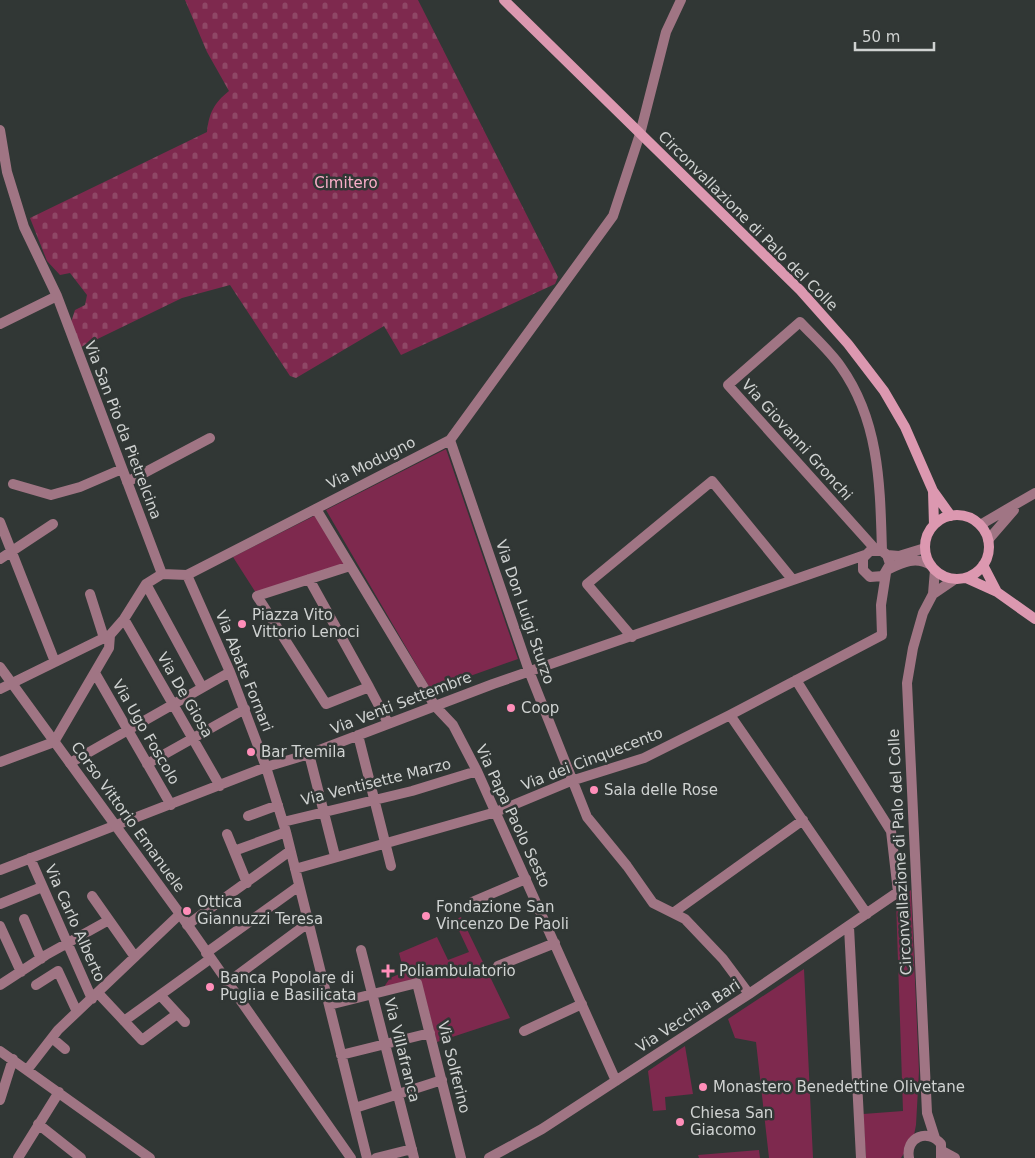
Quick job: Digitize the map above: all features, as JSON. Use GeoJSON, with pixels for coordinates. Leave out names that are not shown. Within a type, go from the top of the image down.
{"type":"FeatureCollection","features":[{"type":"Feature","properties":{"kind":"main road","name":"Circonvallazione di Palo del Colle"},"geometry":{"type":"LineString","coordinates":[[504,0],[793,283],[848,344],[884,391],[906,427],[933,490]]}},
{"type":"Feature","properties":{"kind":"main road"},"geometry":{"type":"LineString","coordinates":[[933,490],[951,516]]}},
{"type":"Feature","properties":{"kind":"main road"},"geometry":{"type":"LineString","coordinates":[[933,490],[934,526]]}},
{"type":"Feature","properties":{"kind":"main road"},"geometry":{"type":"LineString","coordinates":[[951,516],[967,517],[980,525],[988,540],[988,557],[976,573],[966,578],[955,579],[933,567],[925,548],[929,532],[934,526],[951,516]]}},
{"type":"Feature","properties":{"kind":"main road"},"geometry":{"type":"LineString","coordinates":[[983,565],[997,592]]}},
{"type":"Feature","properties":{"kind":"main road"},"geometry":{"type":"LineString","coordinates":[[966,578],[997,592],[1035,619]]}},
{"type":"Feature","properties":{"kind":"street","name":"Via Modugno"},"geometry":{"type":"LineString","coordinates":[[162,574],[187,575],[450,440],[573,263],[613,216],[640,134],[666,32],[682,0]]}},
{"type":"Feature","properties":{"kind":"street","name":"Via San Pio da Pietrelcina"},"geometry":{"type":"LineString","coordinates":[[0,130],[7,172],[24,227],[57,296],[162,574]]}},
{"type":"Feature","properties":{"kind":"street"},"geometry":{"type":"LineString","coordinates":[[0,324],[57,296]]}},
{"type":"Feature","properties":{"kind":"street","name":"Via Giovanni Gronchi"},"geometry":{"type":"LineString","coordinates":[[881,605],[888,571],[882,552],[878,471],[866,414],[841,367],[800,322],[728,385],[882,552]]}},
{"type":"Feature","properties":{"kind":"street"},"geometry":{"type":"LineString","coordinates":[[127,482],[210,438]]}},
{"type":"Feature","properties":{"kind":"street","name":"Via Don Luigi Sturzo"},"geometry":{"type":"LineString","coordinates":[[450,440],[529,671],[571,781],[587,817],[627,866],[653,903],[685,919],[724,959],[749,994]]}},
{"type":"Feature","properties":{"kind":"street"},"geometry":{"type":"LineString","coordinates":[[12,484],[51,494],[80,487],[122,469]]}},
{"type":"Feature","properties":{"kind":"street"},"geometry":{"type":"LineString","coordinates":[[632,637],[587,584],[712,481],[792,579]]}},
{"type":"Feature","properties":{"kind":"street"},"geometry":{"type":"LineString","coordinates":[[980,525],[1018,505],[1035,493]]}},
{"type":"Feature","properties":{"kind":"street"},"geometry":{"type":"LineString","coordinates":[[988,540],[1018,505]]}},
{"type":"Feature","properties":{"kind":"street"},"geometry":{"type":"LineString","coordinates":[[316,509],[435,706]]}},
{"type":"Feature","properties":{"kind":"street"},"geometry":{"type":"LineString","coordinates":[[0,522],[55,662]]}},
{"type":"Feature","properties":{"kind":"street"},"geometry":{"type":"LineString","coordinates":[[0,559],[53,524]]}},
{"type":"Feature","properties":{"kind":"street"},"geometry":{"type":"LineString","coordinates":[[529,671],[632,637],[865,554],[882,552],[899,556],[925,548]]}},
{"type":"Feature","properties":{"kind":"street"},"geometry":{"type":"LineString","coordinates":[[865,554],[862,562],[881,605]]}},
{"type":"Feature","properties":{"kind":"street"},"geometry":{"type":"LineString","coordinates":[[840,564],[851,564],[866,574],[879,578],[888,571],[911,560],[923,560],[933,567],[933,594]]}},
{"type":"Feature","properties":{"kind":"street"},"geometry":{"type":"LineString","coordinates":[[350,566],[257,596],[326,704],[369,687]]}},
{"type":"Feature","properties":{"kind":"street"},"geometry":{"type":"LineString","coordinates":[[0,689],[107,636],[124,619],[146,584],[162,574]]}},
{"type":"Feature","properties":{"kind":"street","name":"Via Abate Fornari"},"geometry":{"type":"LineString","coordinates":[[187,575],[245,709],[283,822],[367,1158]]}},
{"type":"Feature","properties":{"kind":"street"},"geometry":{"type":"LineString","coordinates":[[309,579],[388,723]]}},
{"type":"Feature","properties":{"kind":"street"},"geometry":{"type":"LineString","coordinates":[[933,594],[955,579]]}},
{"type":"Feature","properties":{"kind":"street"},"geometry":{"type":"LineString","coordinates":[[146,584],[202,687]]}},
{"type":"Feature","properties":{"kind":"street"},"geometry":{"type":"LineString","coordinates":[[0,762],[54,742],[109,648],[107,636],[90,594]]}},
{"type":"Feature","properties":{"kind":"street","name":"Circonvallazione di Palo del Colle"},"geometry":{"type":"LineString","coordinates":[[927,1113],[908,683],[912,648],[923,613],[933,594]]}},
{"type":"Feature","properties":{"kind":"street","name":"Via dei Cinquecento"},"geometry":{"type":"LineString","coordinates":[[295,869],[335,856],[496,812],[571,781],[644,758],[882,635],[881,605]]}},
{"type":"Feature","properties":{"kind":"street","name":"Via De Giosa"},"geometry":{"type":"LineString","coordinates":[[124,619],[220,786]]}},
{"type":"Feature","properties":{"kind":"street","name":"Corso Vittorio Emanuele"},"geometry":{"type":"LineString","coordinates":[[0,667],[180,914],[351,1158]]}},
{"type":"Feature","properties":{"kind":"street","name":"Via Venti Settembre"},"geometry":{"type":"LineString","coordinates":[[0,870],[266,767],[309,754],[529,671]]}},
{"type":"Feature","properties":{"kind":"street"},"geometry":{"type":"LineString","coordinates":[[70,763],[230,672]]}},
{"type":"Feature","properties":{"kind":"street","name":"Via Ugo Foscolo"},"geometry":{"type":"LineString","coordinates":[[95,673],[171,805]]}},
{"type":"Feature","properties":{"kind":"street","name":"Via Vecchia Bari"},"geometry":{"type":"LineString","coordinates":[[489,1158],[542,1130],[749,994],[898,892],[891,831],[796,680]]}},
{"type":"Feature","properties":{"kind":"street","name":"Via Papa Paolo Sesto"},"geometry":{"type":"LineString","coordinates":[[435,706],[453,725],[477,771],[616,1081]]}},
{"type":"Feature","properties":{"kind":"street"},"geometry":{"type":"LineString","coordinates":[[147,764],[245,709]]}},
{"type":"Feature","properties":{"kind":"street"},"geometry":{"type":"LineString","coordinates":[[730,715],[867,914]]}},
{"type":"Feature","properties":{"kind":"street"},"geometry":{"type":"LineString","coordinates":[[358,735],[391,866]]}},
{"type":"Feature","properties":{"kind":"street"},"geometry":{"type":"LineString","coordinates":[[309,754],[335,856]]}},
{"type":"Feature","properties":{"kind":"street","name":"Via Ventisette Marzo"},"geometry":{"type":"LineString","coordinates":[[283,822],[374,800],[477,771]]}},
{"type":"Feature","properties":{"kind":"street"},"geometry":{"type":"LineString","coordinates":[[248,816],[278,806]]}},
{"type":"Feature","properties":{"kind":"street"},"geometry":{"type":"LineString","coordinates":[[673,913],[803,820]]}},
{"type":"Feature","properties":{"kind":"street"},"geometry":{"type":"LineString","coordinates":[[234,851],[286,832]]}},
{"type":"Feature","properties":{"kind":"street"},"geometry":{"type":"LineString","coordinates":[[227,834],[247,882]]}},
{"type":"Feature","properties":{"kind":"street"},"geometry":{"type":"LineString","coordinates":[[187,925],[290,851]]}},
{"type":"Feature","properties":{"kind":"street","name":"Via Carlo Alberto"},"geometry":{"type":"LineString","coordinates":[[30,858],[67,944],[95,996],[124,1021],[142,1040],[177,1014]]}},
{"type":"Feature","properties":{"kind":"street"},"geometry":{"type":"LineString","coordinates":[[472,902],[526,879]]}},
{"type":"Feature","properties":{"kind":"street"},"geometry":{"type":"LineString","coordinates":[[0,904],[42,886]]}},
{"type":"Feature","properties":{"kind":"street"},"geometry":{"type":"LineString","coordinates":[[124,1021],[299,886]]}},
{"type":"Feature","properties":{"kind":"street"},"geometry":{"type":"LineString","coordinates":[[92,896],[135,957]]}},
{"type":"Feature","properties":{"kind":"street"},"geometry":{"type":"LineString","coordinates":[[28,1070],[52,1038],[180,914]]}},
{"type":"Feature","properties":{"kind":"street"},"geometry":{"type":"LineString","coordinates":[[24,919],[41,959]]}},
{"type":"Feature","properties":{"kind":"street"},"geometry":{"type":"LineString","coordinates":[[0,985],[109,920]]}},
{"type":"Feature","properties":{"kind":"street"},"geometry":{"type":"LineString","coordinates":[[227,983],[308,923]]}},
{"type":"Feature","properties":{"kind":"street"},"geometry":{"type":"LineString","coordinates":[[0,926],[20,972]]}},
{"type":"Feature","properties":{"kind":"street"},"geometry":{"type":"LineString","coordinates":[[849,927],[861,1158]]}},
{"type":"Feature","properties":{"kind":"street"},"geometry":{"type":"LineString","coordinates":[[498,966],[555,943]]}},
{"type":"Feature","properties":{"kind":"street","name":"Via Villafranca"},"geometry":{"type":"LineString","coordinates":[[361,950],[413,1154]]}},
{"type":"Feature","properties":{"kind":"street"},"geometry":{"type":"LineString","coordinates":[[36,985],[58,971],[78,1012]]}},
{"type":"Feature","properties":{"kind":"street","name":"Via Solferino"},"geometry":{"type":"LineString","coordinates":[[373,994],[418,983],[461,1158]]}},
{"type":"Feature","properties":{"kind":"street"},"geometry":{"type":"LineString","coordinates":[[329,1004],[373,994]]}},
{"type":"Feature","properties":{"kind":"street"},"geometry":{"type":"LineString","coordinates":[[160,995],[185,1022]]}},
{"type":"Feature","properties":{"kind":"street"},"geometry":{"type":"LineString","coordinates":[[524,1031],[582,1004]]}},
{"type":"Feature","properties":{"kind":"street"},"geometry":{"type":"LineString","coordinates":[[341,1056],[430,1033]]}},
{"type":"Feature","properties":{"kind":"street"},"geometry":{"type":"LineString","coordinates":[[52,1038],[65,1049]]}},
{"type":"Feature","properties":{"kind":"street"},"geometry":{"type":"LineString","coordinates":[[0,1051],[150,1158]]}},
{"type":"Feature","properties":{"kind":"street"},"geometry":{"type":"LineString","coordinates":[[0,1100],[13,1059]]}},
{"type":"Feature","properties":{"kind":"street"},"geometry":{"type":"LineString","coordinates":[[354,1108],[442,1080]]}},
{"type":"Feature","properties":{"kind":"street"},"geometry":{"type":"LineString","coordinates":[[20,1157],[38,1124],[59,1092]]}},
{"type":"Feature","properties":{"kind":"street"},"geometry":{"type":"LineString","coordinates":[[908,1157],[909,1147],[919,1137],[927,1113]]}},
{"type":"Feature","properties":{"kind":"street"},"geometry":{"type":"LineString","coordinates":[[927,1113],[935,1138]]}},
{"type":"Feature","properties":{"kind":"street"},"geometry":{"type":"LineString","coordinates":[[38,1124],[81,1158]]}},
{"type":"Feature","properties":{"kind":"street"},"geometry":{"type":"LineString","coordinates":[[919,1137],[928,1135],[935,1138],[941,1144],[942,1154],[956,1158]]}},
{"type":"Feature","properties":{"kind":"street"},"geometry":{"type":"LineString","coordinates":[[376,1158],[413,1154]]}},
{"type":"Feature","properties":{"kind":"green space","name":"Cimitero"},"geometry":{"type":"Polygon","coordinates":[[[185,0],[418,0],[558,277],[555,284],[401,355],[384,326],[296,378],[290,376],[230,285],[182,298],[81,347],[71,322],[75,310],[85,305],[87,295],[70,273],[60,275],[47,261],[30,218],[207,132],[213,109],[229,91],[207,52],[185,0]]]}},
{"type":"Feature","properties":{"kind":"green space"},"geometry":{"type":"Polygon","coordinates":[[[446,449],[518,659],[431,690],[326,510],[446,449]]]}},
{"type":"Feature","properties":{"kind":"green space"},"geometry":{"type":"Polygon","coordinates":[[[316,515],[345,564],[256,593],[233,557],[316,515]]]}},
{"type":"Feature","properties":{"kind":"green space"},"geometry":{"type":"Polygon","coordinates":[[[911,890],[919,1071],[916,1125],[913,1140],[901,1158],[866,1158],[863,1114],[903,1111],[896,901],[911,890]]]}},
{"type":"Feature","properties":{"kind":"green space"},"geometry":{"type":"Polygon","coordinates":[[[461,917],[510,1018],[437,1042],[420,978],[384,987],[390,978],[404,972],[399,953],[437,937],[448,960],[469,952],[454,920],[461,917]]]}},
{"type":"Feature","properties":{"kind":"green space"},"geometry":{"type":"Polygon","coordinates":[[[804,969],[813,1158],[769,1158],[756,1042],[735,1038],[728,1019],[804,969]]]}},
{"type":"Feature","properties":{"kind":"green space"},"geometry":{"type":"Polygon","coordinates":[[[685,1046],[693,1094],[665,1097],[666,1110],[653,1111],[648,1071],[685,1046]]]}},
{"type":"Feature","properties":{"kind":"green space"},"geometry":{"type":"Polygon","coordinates":[[[759,1150],[760,1158],[699,1158],[698,1155],[759,1150]]]}},
{"type":"Feature","properties":{"kind":"place","name":"Piazza Vito Vittorio Lenoci"},"geometry":{"type":"Point","coordinates":[242,624]}},
{"type":"Feature","properties":{"kind":"place","name":"Coop"},"geometry":{"type":"Point","coordinates":[511,708]}},
{"type":"Feature","properties":{"kind":"place","name":"Bar Tremila"},"geometry":{"type":"Point","coordinates":[251,752]}},
{"type":"Feature","properties":{"kind":"place","name":"Sala delle Rose"},"geometry":{"type":"Point","coordinates":[594,790]}},
{"type":"Feature","properties":{"kind":"place","name":"Ottica Giannuzzi Teresa"},"geometry":{"type":"Point","coordinates":[187,911]}},
{"type":"Feature","properties":{"kind":"place","name":"Fondazione San Vincenzo De Paoli"},"geometry":{"type":"Point","coordinates":[426,916]}},
{"type":"Feature","properties":{"kind":"place","name":"Poliambulatorio"},"geometry":{"type":"Point","coordinates":[388,971]}},
{"type":"Feature","properties":{"kind":"place","name":"Banca Popolare di Puglia e Basilicata"},"geometry":{"type":"Point","coordinates":[210,987]}},
{"type":"Feature","properties":{"kind":"place","name":"Monastero Benedettine Olivetane"},"geometry":{"type":"Point","coordinates":[703,1087]}},
{"type":"Feature","properties":{"kind":"place","name":"Chiesa San Giacomo"},"geometry":{"type":"Point","coordinates":[680,1122]}}]}
